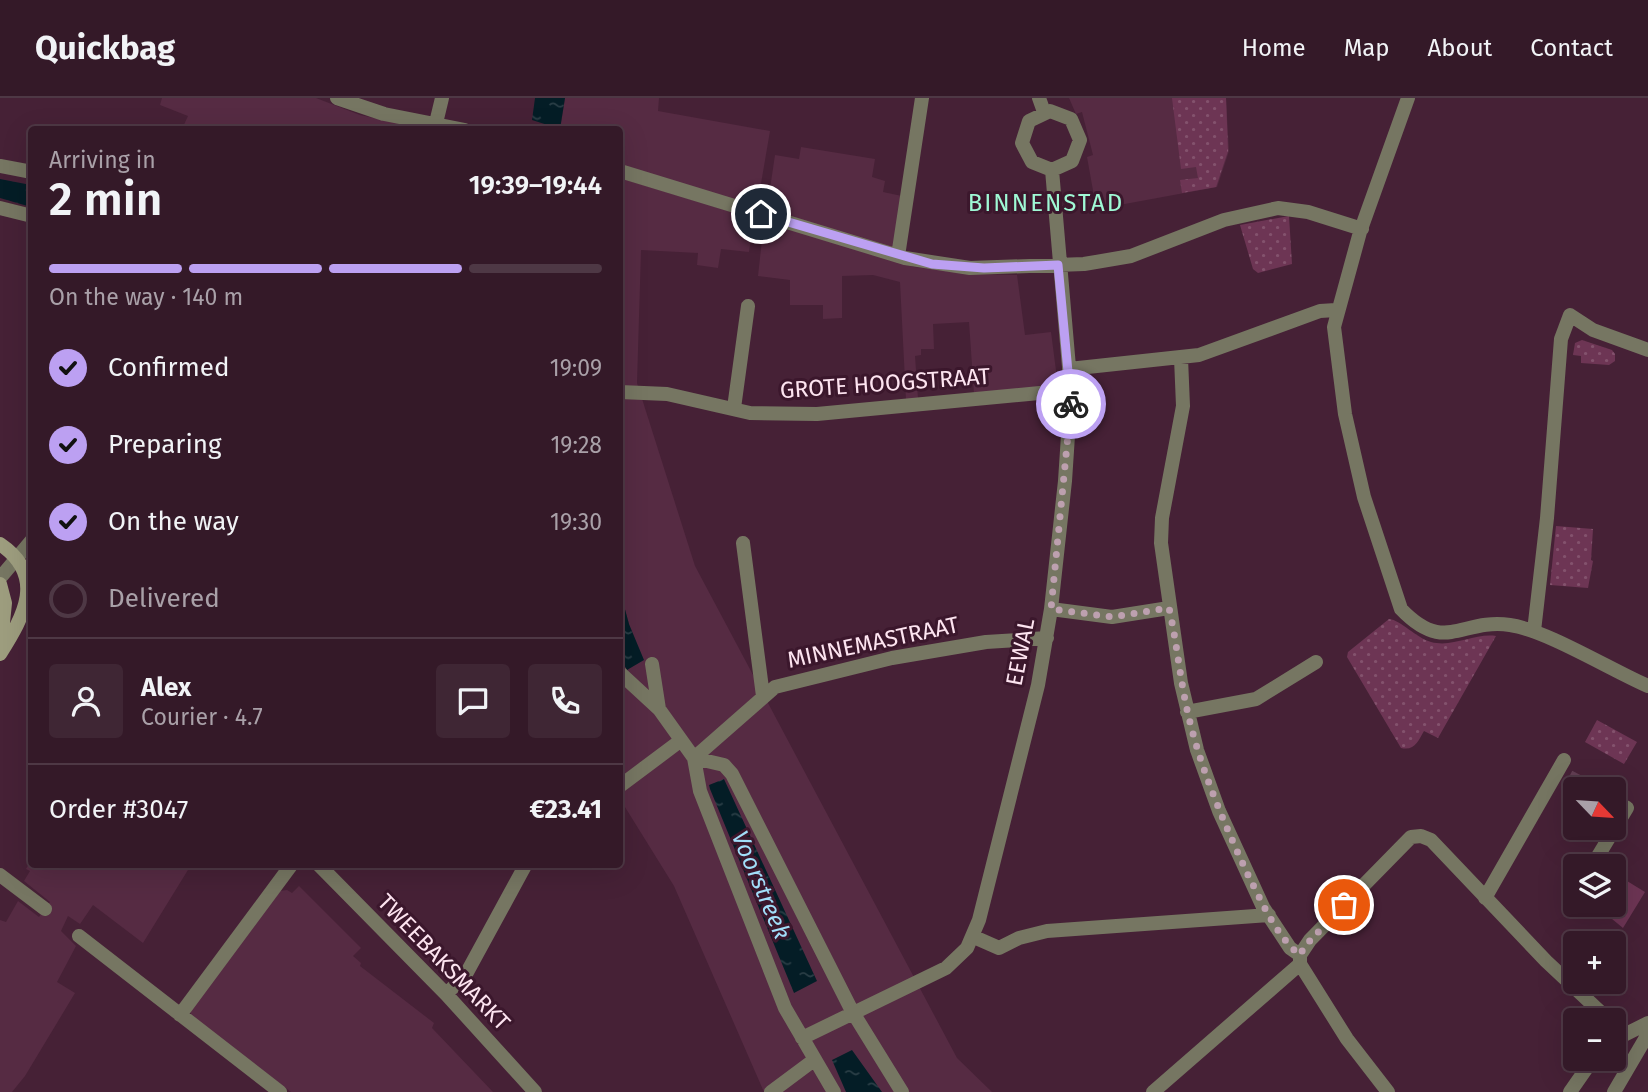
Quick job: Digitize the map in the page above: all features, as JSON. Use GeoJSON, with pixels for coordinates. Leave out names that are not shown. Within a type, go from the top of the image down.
{"type":"FeatureCollection","features":[{"type":"Feature","properties":{"kind":"main road"},"geometry":{"type":"LineString","coordinates":[[0,544],[17,558],[25,576],[28,596]]}},
{"type":"Feature","properties":{"kind":"main road"},"geometry":{"type":"LineString","coordinates":[[0,583],[5,603],[0,653]]}},
{"type":"Feature","properties":{"kind":"main road"},"geometry":{"type":"LineString","coordinates":[[0,653],[28,605]]}},
{"type":"Feature","properties":{"kind":"street"},"geometry":{"type":"LineString","coordinates":[[337,98],[377,112],[447,126]]}},
{"type":"Feature","properties":{"kind":"street"},"geometry":{"type":"LineString","coordinates":[[436,123],[442,98]]}},
{"type":"Feature","properties":{"kind":"street"},"geometry":{"type":"LineString","coordinates":[[898,256],[922,98]]}},
{"type":"Feature","properties":{"kind":"street"},"geometry":{"type":"LineString","coordinates":[[1039,98],[1044,113]]}},
{"type":"Feature","properties":{"kind":"street"},"geometry":{"type":"LineString","coordinates":[[1408,98],[1336,310],[1335,351],[1345,414],[1374,536],[1401,608],[1415,622],[1435,632],[1495,624],[1534,631],[1648,685]]}},
{"type":"Feature","properties":{"kind":"street"},"geometry":{"type":"LineString","coordinates":[[1044,113],[1061,113],[1071,119],[1080,140],[1078,152],[1072,161],[1052,170],[1031,162],[1022,143],[1029,121],[1044,113]]}},
{"type":"Feature","properties":{"kind":"street"},"geometry":{"type":"LineString","coordinates":[[0,166],[28,171]]}},
{"type":"Feature","properties":{"kind":"street","name":"EEWAL"},"geometry":{"type":"LineString","coordinates":[[974,937],[1038,685],[1051,609],[1065,481],[1071,390],[1058,265],[1052,170]]}},
{"type":"Feature","properties":{"kind":"street"},"geometry":{"type":"LineString","coordinates":[[623,172],[898,256],[970,268],[1058,265],[1131,256],[1224,220],[1278,208],[1308,212],[1362,229]]}},
{"type":"Feature","properties":{"kind":"street"},"geometry":{"type":"LineString","coordinates":[[0,208],[28,215]]}},
{"type":"Feature","properties":{"kind":"street"},"geometry":{"type":"LineString","coordinates":[[734,408],[748,306]]}},
{"type":"Feature","properties":{"kind":"street"},"geometry":{"type":"LineString","coordinates":[[1069,369],[1181,358],[1217,349],[1320,311],[1336,310]]}},
{"type":"Feature","properties":{"kind":"street"},"geometry":{"type":"LineString","coordinates":[[1534,631],[1547,518],[1561,339],[1570,315],[1593,330],[1648,350]]}},
{"type":"Feature","properties":{"kind":"street"},"geometry":{"type":"LineString","coordinates":[[1181,358],[1183,406],[1162,518],[1161,543],[1187,712],[1219,811],[1269,915],[1300,960],[1347,1039],[1388,1092]]}},
{"type":"Feature","properties":{"kind":"street","name":"GROTE HOOGSTRAAT"},"geometry":{"type":"LineString","coordinates":[[623,392],[667,394],[750,413],[817,414],[1071,390]]}},
{"type":"Feature","properties":{"kind":"street"},"geometry":{"type":"LineString","coordinates":[[743,543],[763,696]]}},
{"type":"Feature","properties":{"kind":"street"},"geometry":{"type":"LineString","coordinates":[[0,578],[28,545]]}},
{"type":"Feature","properties":{"kind":"street"},"geometry":{"type":"LineString","coordinates":[[5,603],[28,603]]}},
{"type":"Feature","properties":{"kind":"street"},"geometry":{"type":"LineString","coordinates":[[1051,609],[1112,617],[1169,608]]}},
{"type":"Feature","properties":{"kind":"street","name":"MINNEMASTRAAT"},"geometry":{"type":"LineString","coordinates":[[694,758],[775,687],[892,657],[986,642],[1046,638]]}},
{"type":"Feature","properties":{"kind":"street"},"geometry":{"type":"LineString","coordinates":[[1187,712],[1256,699],[1316,662]]}},
{"type":"Feature","properties":{"kind":"street"},"geometry":{"type":"LineString","coordinates":[[652,664],[659,709]]}},
{"type":"Feature","properties":{"kind":"street"},"geometry":{"type":"LineString","coordinates":[[623,676],[659,709],[694,758],[700,791],[785,1008],[834,1092]]}},
{"type":"Feature","properties":{"kind":"street"},"geometry":{"type":"LineString","coordinates":[[623,784],[680,741]]}},
{"type":"Feature","properties":{"kind":"street"},"geometry":{"type":"LineString","coordinates":[[694,758],[714,761],[732,774],[852,1011],[902,1092]]}},
{"type":"Feature","properties":{"kind":"street"},"geometry":{"type":"LineString","coordinates":[[1485,898],[1563,770]]}},
{"type":"Feature","properties":{"kind":"street"},"geometry":{"type":"LineString","coordinates":[[1153,1092],[1300,960],[1310,940],[1406,841],[1416,836],[1425,837],[1597,1008]]}},
{"type":"Feature","properties":{"kind":"street"},"geometry":{"type":"LineString","coordinates":[[180,1015],[289,868]]}},
{"type":"Feature","properties":{"kind":"street","name":"TWEEBAKSMARKT"},"geometry":{"type":"LineString","coordinates":[[322,868],[446,995],[534,1092]]}},
{"type":"Feature","properties":{"kind":"street"},"geometry":{"type":"LineString","coordinates":[[446,995],[465,976],[524,868]]}},
{"type":"Feature","properties":{"kind":"street"},"geometry":{"type":"LineString","coordinates":[[0,875],[45,909]]}},
{"type":"Feature","properties":{"kind":"street"},"geometry":{"type":"LineString","coordinates":[[802,1038],[852,1011],[947,968],[974,937],[999,948],[1019,938],[1047,931],[1269,915]]}},
{"type":"Feature","properties":{"kind":"street"},"geometry":{"type":"LineString","coordinates":[[79,936],[280,1092]]}},
{"type":"Feature","properties":{"kind":"street"},"geometry":{"type":"LineString","coordinates":[[1626,1031],[1648,1023]]}},
{"type":"Feature","properties":{"kind":"street"},"geometry":{"type":"LineString","coordinates":[[1614,1092],[1648,1034]]}},
{"type":"Feature","properties":{"kind":"street"},"geometry":{"type":"LineString","coordinates":[[1626,1040],[1638,1049]]}},
{"type":"Feature","properties":{"kind":"street"},"geometry":{"type":"LineString","coordinates":[[771,1092],[814,1060]]}},
{"type":"Feature","properties":{"kind":"street"},"geometry":{"type":"LineString","coordinates":[[1570,1092],[1585,1071]]}},
{"type":"Feature","properties":{"kind":"shaded area"},"geometry":{"type":"Polygon","coordinates":[[[162,98],[316,98],[360,115],[411,126],[183,126],[188,116],[160,105],[162,98]]]}},
{"type":"Feature","properties":{"kind":"shaded area"},"geometry":{"type":"Polygon","coordinates":[[[565,98],[659,98],[658,111],[770,131],[757,207],[623,166],[623,126],[561,126],[565,98]]]}},
{"type":"Feature","properties":{"kind":"shaded area"},"geometry":{"type":"Polygon","coordinates":[[[1069,98],[1226,98],[1229,151],[1217,187],[1103,208],[1100,195],[1094,196],[1087,157],[1093,155],[1082,112],[1076,114],[1069,98]]]}},
{"type":"Feature","properties":{"kind":"shaded area"},"geometry":{"type":"Polygon","coordinates":[[[1172,98],[1226,98],[1228,151],[1216,187],[1182,193],[1180,180],[1198,178],[1196,167],[1181,169],[1172,98]]]}},
{"type":"Feature","properties":{"kind":"shaded area"},"geometry":{"type":"Polygon","coordinates":[[[801,147],[875,159],[872,177],[885,181],[883,192],[902,196],[893,248],[767,209],[775,155],[799,159],[801,147]]]}},
{"type":"Feature","properties":{"kind":"shaded area"},"geometry":{"type":"Polygon","coordinates":[[[623,179],[754,219],[749,252],[721,249],[718,268],[697,265],[698,253],[641,250],[637,383],[695,566],[957,1058],[992,1092],[764,1092],[674,886],[623,804],[623,662],[628,670],[629,624],[623,602],[623,179]]]}},
{"type":"Feature","properties":{"kind":"shaded area"},"geometry":{"type":"Polygon","coordinates":[[[1289,216],[1292,264],[1258,273],[1253,269],[1240,225],[1289,216]]]}},
{"type":"Feature","properties":{"kind":"shaded area"},"geometry":{"type":"Polygon","coordinates":[[[764,222],[914,267],[972,274],[1017,275],[1025,335],[1051,332],[1058,386],[974,394],[969,322],[933,324],[934,349],[921,349],[921,355],[915,356],[918,399],[906,400],[900,282],[873,275],[842,276],[842,318],[823,319],[823,305],[790,305],[790,280],[758,276],[764,222]]]}},
{"type":"Feature","properties":{"kind":"shaded area"},"geometry":{"type":"Polygon","coordinates":[[[1582,340],[1612,350],[1615,361],[1609,365],[1581,363],[1581,356],[1573,355],[1575,343],[1582,340]]]}},
{"type":"Feature","properties":{"kind":"shaded area"},"geometry":{"type":"Polygon","coordinates":[[[1556,526],[1593,529],[1593,561],[1588,588],[1550,585],[1556,526]]]}},
{"type":"Feature","properties":{"kind":"shaded area"},"geometry":{"type":"Polygon","coordinates":[[[1389,619],[1399,622],[1431,642],[1447,643],[1496,636],[1438,738],[1424,731],[1416,744],[1406,749],[1401,748],[1347,657],[1348,652],[1389,619]]]}},
{"type":"Feature","properties":{"kind":"shaded area"},"geometry":{"type":"Polygon","coordinates":[[[1597,720],[1637,742],[1624,764],[1585,742],[1597,720]]]}},
{"type":"Feature","properties":{"kind":"shaded area"},"geometry":{"type":"Polygon","coordinates":[[[28,865],[28,868],[189,868],[143,943],[93,905],[80,924],[68,916],[61,931],[76,946],[57,982],[75,993],[25,1076],[12,1092],[0,1092],[0,920],[6,922],[18,901],[39,917],[50,902],[24,881],[30,871],[26,869],[28,865]]]}},
{"type":"Feature","properties":{"kind":"shaded area"},"geometry":{"type":"Polygon","coordinates":[[[1626,880],[1645,892],[1623,928],[1610,917],[1626,917],[1626,880]]]}},
{"type":"Feature","properties":{"kind":"shaded area"},"geometry":{"type":"Polygon","coordinates":[[[299,886],[361,948],[353,956],[361,963],[360,966],[434,1023],[432,1028],[493,1092],[291,1092],[191,1015],[191,1010],[280,891],[287,890],[292,893],[299,886]]]}},
{"type":"Feature","properties":{"kind":"water"},"geometry":{"type":"Polygon","coordinates":[[[535,98],[565,98],[560,126],[532,120],[535,98]]]}},
{"type":"Feature","properties":{"kind":"water"},"geometry":{"type":"Polygon","coordinates":[[[0,179],[28,184],[28,206],[0,198],[0,179]]]}},
{"type":"Feature","properties":{"kind":"water"},"geometry":{"type":"Polygon","coordinates":[[[623,602],[644,660],[627,670],[623,663],[623,602]]]}},
{"type":"Feature","properties":{"kind":"water","name":"Voorstreek"},"geometry":{"type":"Polygon","coordinates":[[[724,779],[817,981],[794,993],[710,789],[709,785],[724,779]]]}},
{"type":"Feature","properties":{"kind":"water"},"geometry":{"type":"Polygon","coordinates":[[[852,1050],[882,1092],[846,1092],[832,1060],[852,1050]]]}},
{"type":"Feature","properties":{"kind":"way so far"},"geometry":{"type":"LineString","coordinates":[[1071,404],[1051,609],[1112,617],[1169,608],[1177,642],[1181,683],[1197,750],[1219,811],[1263,907],[1290,948],[1300,955],[1305,946],[1344,905]]}},
{"type":"Feature","properties":{"kind":"district","name":"BINNENSTAD"},"geometry":{"type":"Point","coordinates":[1046,203]}},
{"type":"Feature","properties":{"kind":"route"},"geometry":{"type":"LineString","coordinates":[[761,214],[932,264],[984,268],[1058,265],[1071,404]]}}]}
